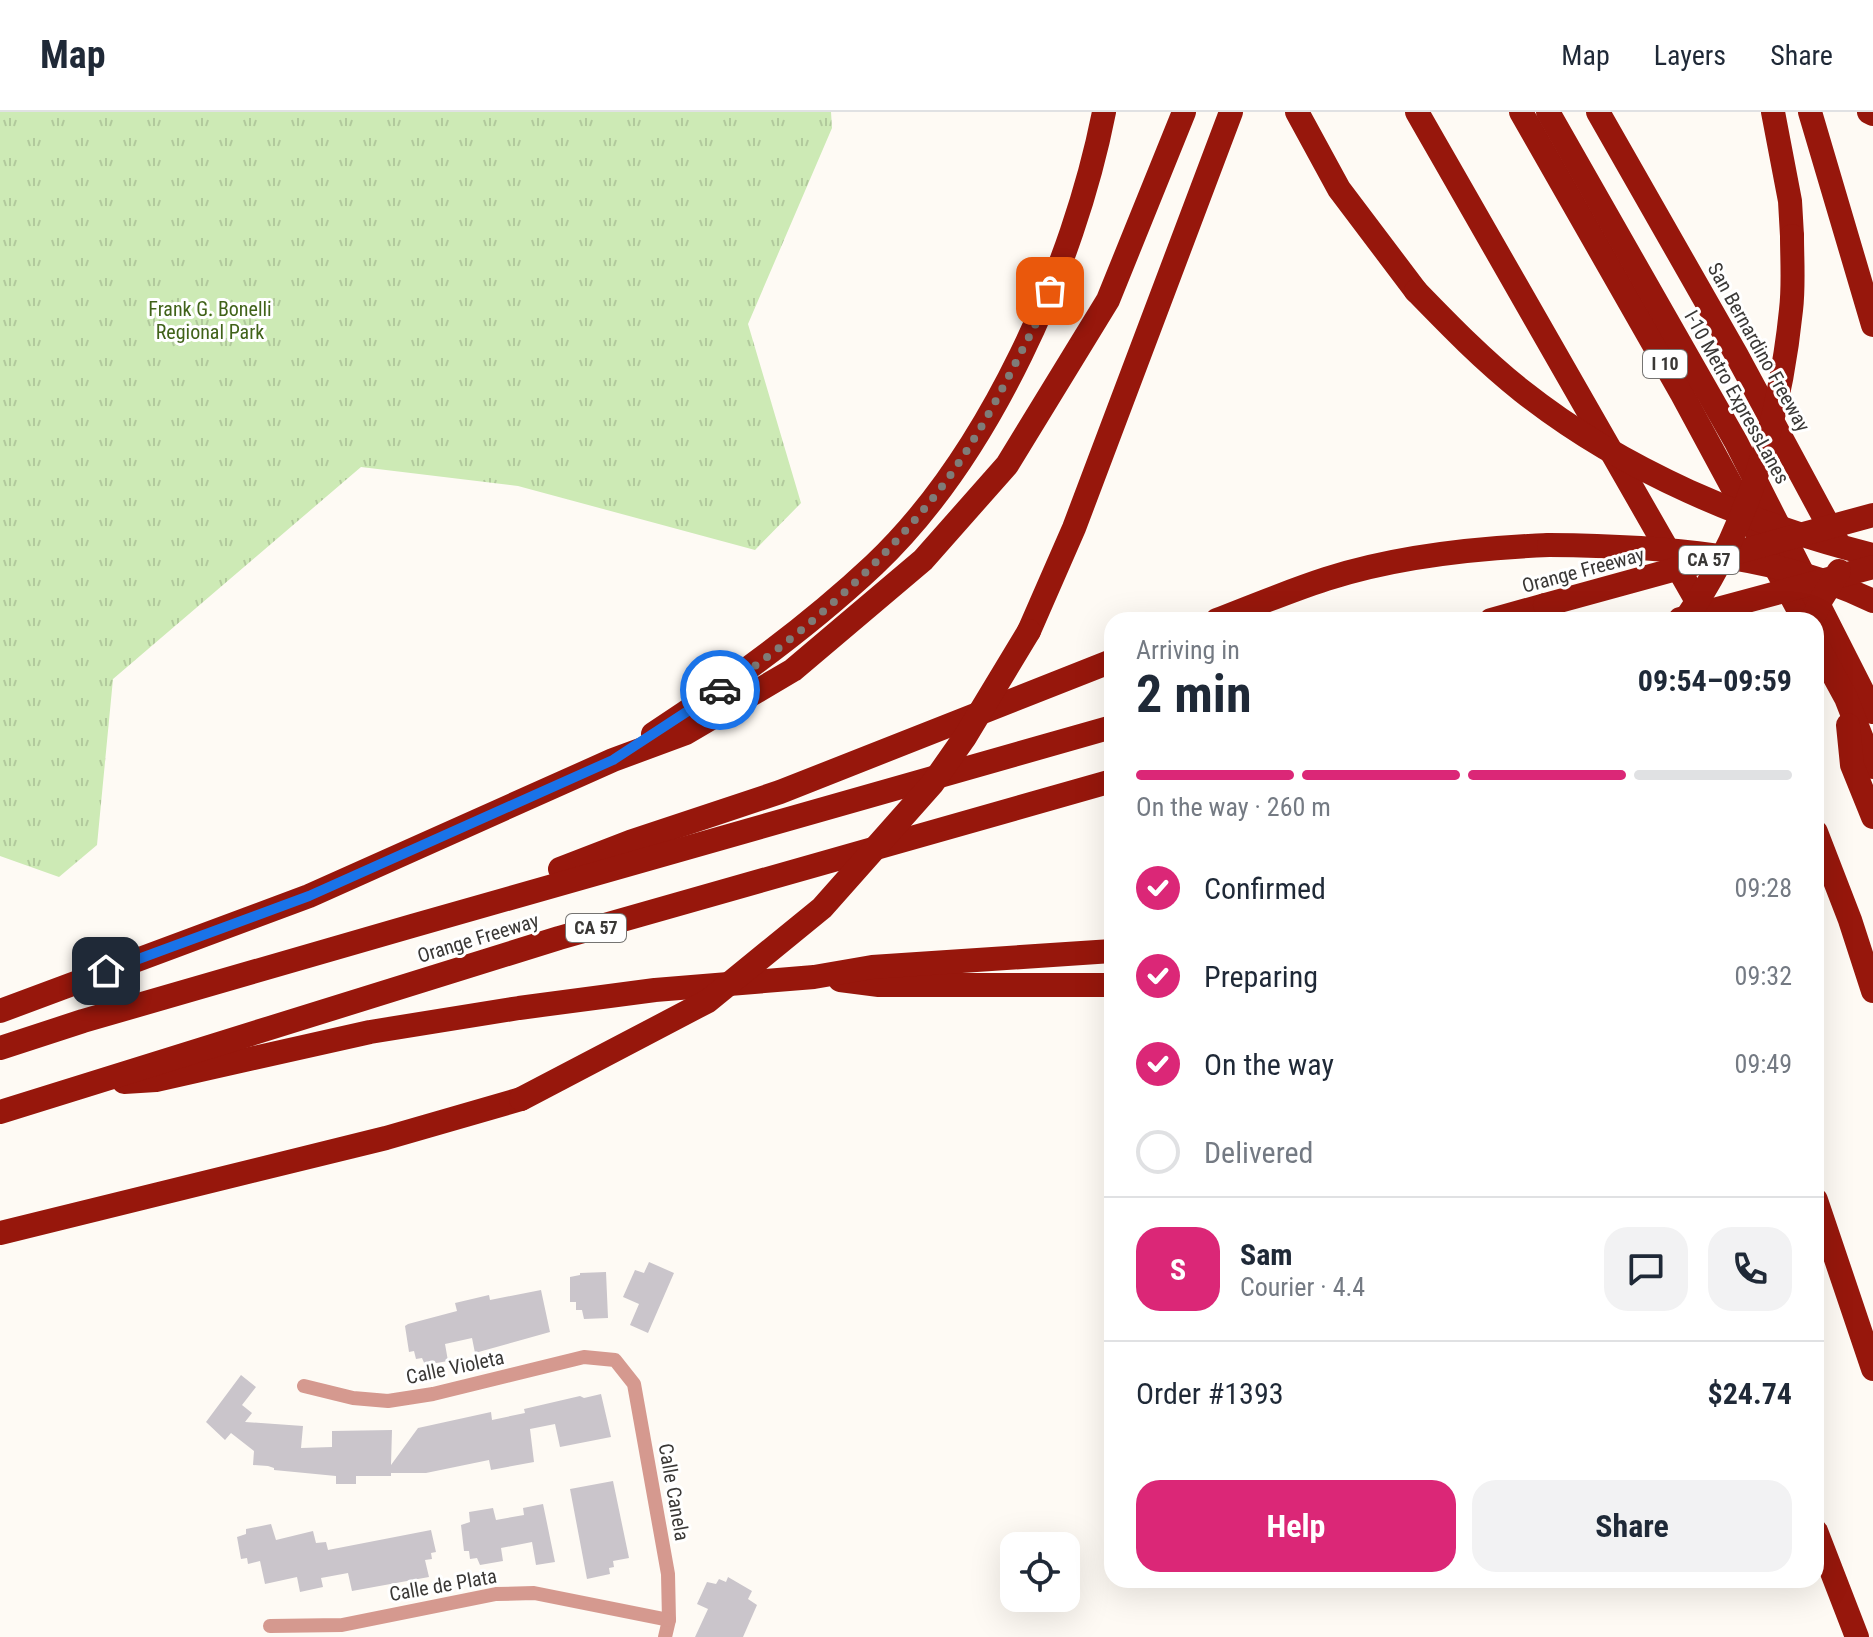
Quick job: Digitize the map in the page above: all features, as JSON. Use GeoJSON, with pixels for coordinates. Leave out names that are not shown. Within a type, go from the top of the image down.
{"type":"FeatureCollection","features":[{"type":"Feature","properties":{"kind":"highway"},"geometry":{"type":"LineString","coordinates":[[613,760],[733,682],[779,648],[876,564],[930,502],[983,425],[1040,316],[1079,215],[1104,112]]}},
{"type":"Feature","properties":{"kind":"highway"},"geometry":{"type":"LineString","coordinates":[[0,1011],[309,896],[613,760],[686,733],[793,670],[923,560],[1007,465],[1108,300],[1184,112]]}},
{"type":"Feature","properties":{"kind":"highway"},"geometry":{"type":"LineString","coordinates":[[1297,112],[1339,189],[1416,291],[1468,345],[1522,391],[1579,433],[1655,475],[1712,501],[1820,542],[1873,555]]}},
{"type":"Feature","properties":{"kind":"highway"},"geometry":{"type":"LineString","coordinates":[[1417,112],[1703,612]]}},
{"type":"Feature","properties":{"kind":"highway","name":"I 10"},"geometry":{"type":"LineString","coordinates":[[1521,112],[1682,394],[1800,612]]}},
{"type":"Feature","properties":{"kind":"highway","name":"I-10 Metro ExpressLanes"},"geometry":{"type":"LineString","coordinates":[[1548,112],[1736,442],[1822,612]]}},
{"type":"Feature","properties":{"kind":"highway","name":"San Bernardino Freeway"},"geometry":{"type":"LineString","coordinates":[[1598,112],[1736,354],[1873,608]]}},
{"type":"Feature","properties":{"kind":"highway"},"geometry":{"type":"LineString","coordinates":[[1690,612],[1720,563],[1745,504],[1765,448],[1782,377],[1790,321],[1792,236],[1790,201],[1773,112]]}},
{"type":"Feature","properties":{"kind":"highway"},"geometry":{"type":"LineString","coordinates":[[0,1233],[386,1138],[521,1099],[708,1001],[822,908],[932,784],[965,737],[1029,631],[1074,528],[1228,120]]}},
{"type":"Feature","properties":{"kind":"highway"},"geometry":{"type":"LineString","coordinates":[[1814,122],[1873,325]]}},
{"type":"Feature","properties":{"kind":"highway"},"geometry":{"type":"LineString","coordinates":[[1816,612],[1873,517]]}},
{"type":"Feature","properties":{"kind":"highway","name":"Orange Freeway"},"geometry":{"type":"LineString","coordinates":[[1520,612],[1873,517]]}},
{"type":"Feature","properties":{"kind":"highway"},"geometry":{"type":"LineString","coordinates":[[1238,612],[1327,579],[1385,564],[1442,554],[1549,545],[1619,546],[1704,555],[1772,567],[1851,591],[1873,601]]}},
{"type":"Feature","properties":{"kind":"highway","name":"CA 57"},"geometry":{"type":"LineString","coordinates":[[1707,612],[1873,567]]}},
{"type":"Feature","properties":{"kind":"highway","name":"I-10 Metro ExpressLanes"},"geometry":{"type":"LineString","coordinates":[[1824,615],[1873,712]]}},
{"type":"Feature","properties":{"kind":"highway"},"geometry":{"type":"LineString","coordinates":[[1824,658],[1846,698],[1873,767]]}},
{"type":"Feature","properties":{"kind":"highway"},"geometry":{"type":"LineString","coordinates":[[412,926],[630,842],[780,792],[1104,664]]}},
{"type":"Feature","properties":{"kind":"highway"},"geometry":{"type":"LineString","coordinates":[[1846,698],[1852,765],[1873,817]]}},
{"type":"Feature","properties":{"kind":"highway","name":"Orange Freeway"},"geometry":{"type":"LineString","coordinates":[[0,1048],[412,926],[1104,729]]}},
{"type":"Feature","properties":{"kind":"highway","name":"Orange Freeway"},"geometry":{"type":"LineString","coordinates":[[0,1112],[559,938],[1104,783]]}},
{"type":"Feature","properties":{"kind":"highway"},"geometry":{"type":"LineString","coordinates":[[1824,853],[1873,991]]}},
{"type":"Feature","properties":{"kind":"highway"},"geometry":{"type":"LineString","coordinates":[[82,1085],[156,1080],[370,1032],[655,990],[814,977],[872,967],[1104,952]]}},
{"type":"Feature","properties":{"kind":"highway"},"geometry":{"type":"LineString","coordinates":[[814,977],[879,985],[1104,985]]}},
{"type":"Feature","properties":{"kind":"highway"},"geometry":{"type":"LineString","coordinates":[[1824,1224],[1873,1369]]}},
{"type":"Feature","properties":{"kind":"highway"},"geometry":{"type":"LineString","coordinates":[[1824,1552],[1857,1637]]}},
{"type":"Feature","properties":{"kind":"street","name":"Calle Violeta"},"geometry":{"type":"LineString","coordinates":[[304,1386],[353,1398],[388,1401],[433,1394],[584,1357],[615,1360]]}},
{"type":"Feature","properties":{"kind":"street","name":"Calle Canela"},"geometry":{"type":"LineString","coordinates":[[615,1360],[634,1384],[668,1574],[669,1620],[665,1637]]}},
{"type":"Feature","properties":{"kind":"street","name":"Calle de Plata"},"geometry":{"type":"LineString","coordinates":[[270,1626],[342,1625],[509,1593],[534,1593],[669,1620]]}},
{"type":"Feature","properties":{"kind":"green space","name":"Frank G. Bonelli Regional Park"},"geometry":{"type":"Polygon","coordinates":[[[0,112],[831,112],[832,128],[748,324],[801,503],[755,550],[518,486],[361,467],[113,679],[97,845],[59,877],[0,856],[0,112]]]}},
{"type":"Feature","properties":{"kind":"building"},"geometry":{"type":"Polygon","coordinates":[[[649,1262],[674,1273],[648,1333],[630,1325],[639,1304],[623,1297],[635,1270],[644,1273],[649,1262]]]}},
{"type":"Feature","properties":{"kind":"building"},"geometry":{"type":"Polygon","coordinates":[[[606,1272],[608,1318],[584,1319],[582,1310],[576,1310],[576,1302],[570,1302],[570,1277],[580,1273],[606,1272]]]}},
{"type":"Feature","properties":{"kind":"building"},"geometry":{"type":"Polygon","coordinates":[[[541,1290],[550,1332],[475,1353],[472,1338],[445,1344],[448,1361],[425,1365],[422,1358],[416,1359],[414,1351],[409,1352],[405,1326],[408,1324],[457,1311],[455,1303],[489,1295],[490,1300],[541,1290]]]}},
{"type":"Feature","properties":{"kind":"building"},"geometry":{"type":"Polygon","coordinates":[[[241,1375],[256,1387],[242,1405],[252,1413],[245,1422],[303,1426],[301,1448],[332,1447],[332,1431],[392,1430],[391,1465],[418,1428],[491,1412],[492,1420],[580,1396],[601,1394],[611,1437],[560,1447],[555,1424],[530,1429],[534,1462],[491,1470],[489,1460],[426,1473],[356,1476],[356,1484],[336,1484],[336,1476],[253,1465],[254,1451],[231,1433],[225,1440],[206,1422],[241,1375]]]}},
{"type":"Feature","properties":{"kind":"building"},"geometry":{"type":"Polygon","coordinates":[[[613,1481],[629,1558],[613,1561],[610,1574],[587,1579],[570,1489],[613,1481]]]}},
{"type":"Feature","properties":{"kind":"building"},"geometry":{"type":"Polygon","coordinates":[[[543,1504],[555,1562],[536,1565],[532,1542],[501,1548],[503,1561],[480,1565],[477,1558],[470,1559],[469,1551],[464,1551],[461,1525],[470,1522],[469,1512],[493,1508],[496,1520],[524,1515],[523,1508],[543,1504]]]}},
{"type":"Feature","properties":{"kind":"building"},"geometry":{"type":"Polygon","coordinates":[[[271,1524],[276,1540],[313,1531],[316,1543],[326,1542],[328,1550],[431,1530],[436,1552],[431,1553],[432,1559],[425,1560],[429,1577],[352,1591],[348,1573],[321,1578],[323,1587],[300,1592],[297,1577],[265,1584],[260,1561],[248,1564],[247,1558],[241,1559],[237,1537],[246,1534],[246,1529],[271,1524]]]}},
{"type":"Feature","properties":{"kind":"building"},"geometry":{"type":"Polygon","coordinates":[[[728,1577],[752,1591],[748,1599],[757,1605],[743,1637],[695,1637],[708,1609],[697,1604],[707,1582],[716,1584],[719,1579],[726,1582],[728,1577]]]}},
{"type":"Feature","properties":{"kind":"way so far"},"geometry":{"type":"LineString","coordinates":[[720,690],[779,648],[876,564],[930,502],[983,425],[1050,291]]}},
{"type":"Feature","properties":{"kind":"route"},"geometry":{"type":"LineString","coordinates":[[106,971],[309,896],[613,760],[720,690]]}}]}
